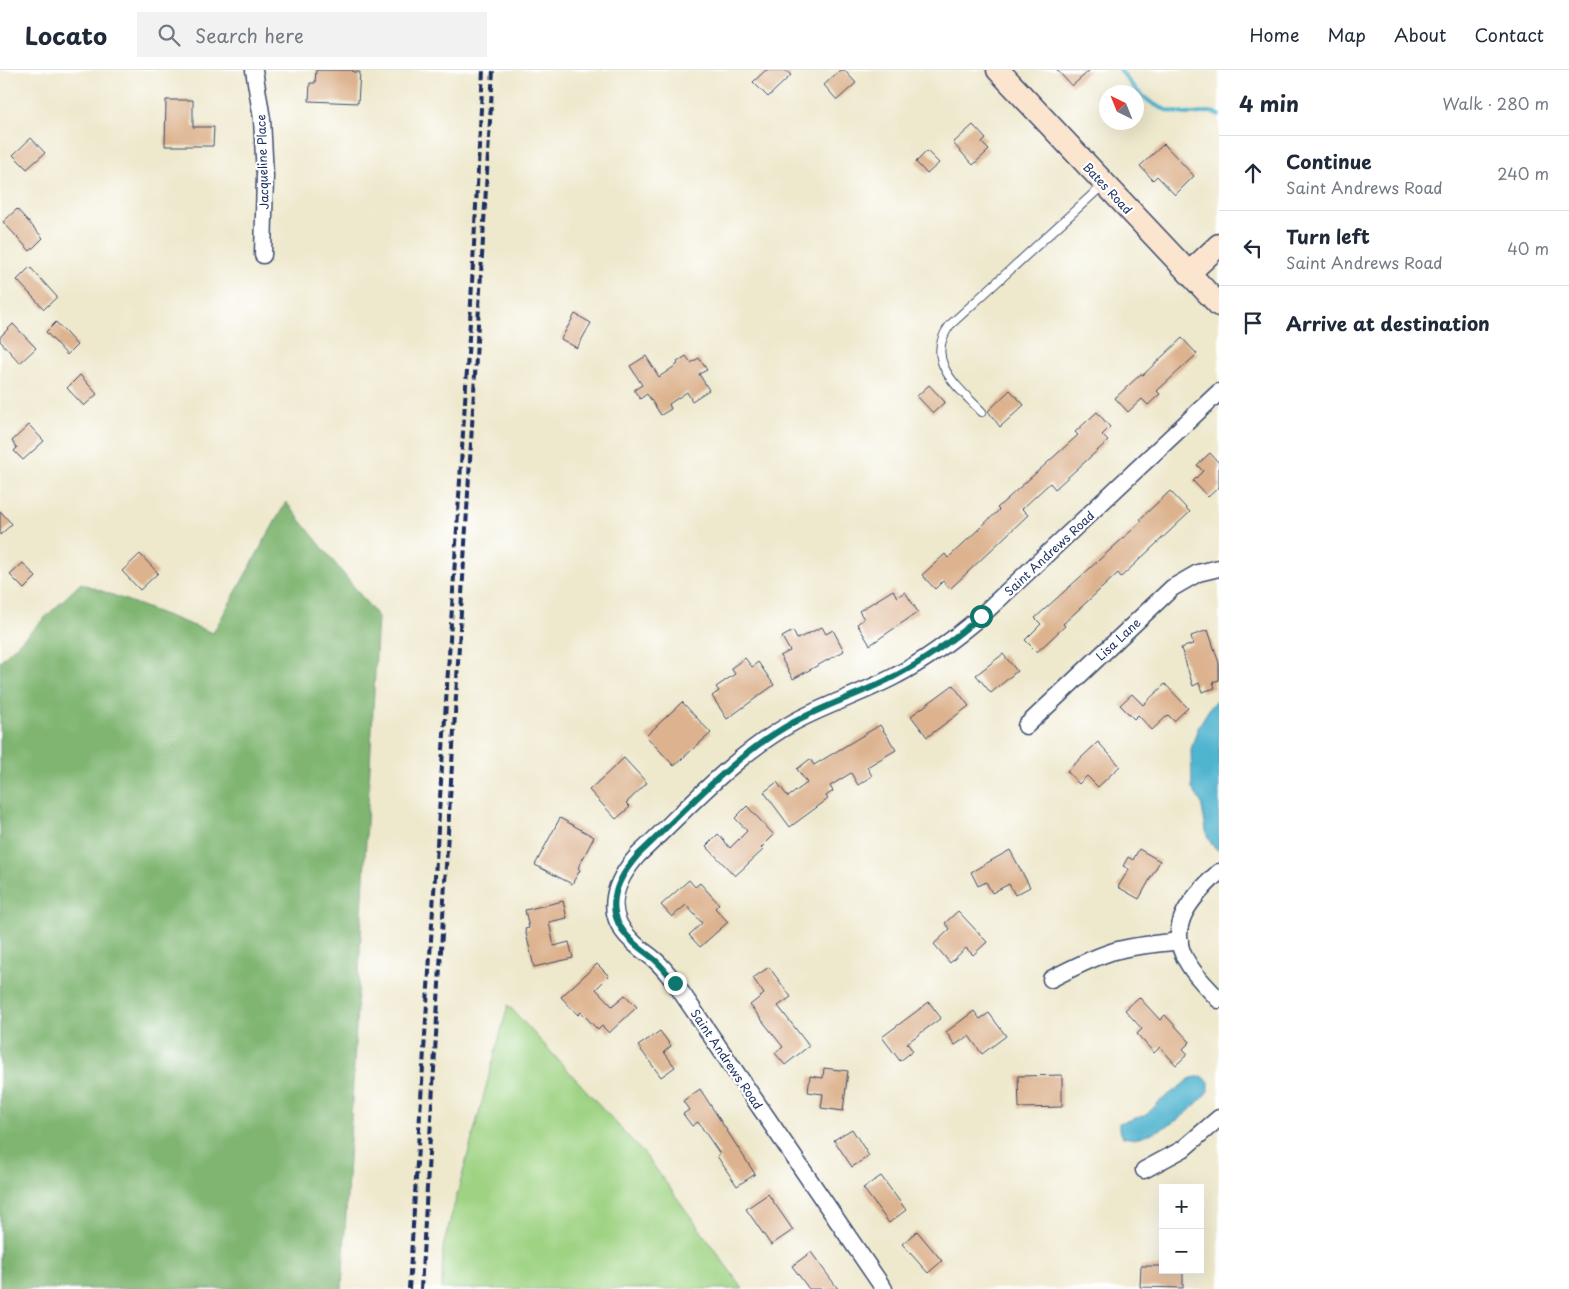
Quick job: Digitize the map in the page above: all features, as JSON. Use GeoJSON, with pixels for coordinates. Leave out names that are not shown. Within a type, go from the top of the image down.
{"type":"FeatureCollection","features":[{"type":"Feature","properties":{"kind":"street","name":"Jacqueline Place"},"geometry":{"type":"LineString","coordinates":[[254,70],[262,118],[265,176],[263,255]]}},
{"type":"Feature","properties":{"kind":"street","name":"Bates Road"},"geometry":{"type":"LineString","coordinates":[[998,70],[1219,305]]}},
{"type":"Feature","properties":{"kind":"street"},"geometry":{"type":"LineString","coordinates":[[1188,273],[1219,245]]}},
{"type":"Feature","properties":{"kind":"street","name":"Saint Andrews Road"},"geometry":{"type":"LineString","coordinates":[[884,1289],[665,969],[630,939],[622,929],[615,905],[618,882],[626,868],[638,855],[735,763],[764,741],[794,722],[896,676],[950,642],[981,616],[1219,392]]}},
{"type":"Feature","properties":{"kind":"street","name":"Lisa Lane"},"geometry":{"type":"LineString","coordinates":[[1026,726],[1172,588],[1198,573],[1219,568]]}},
{"type":"Feature","properties":{"kind":"street"},"geometry":{"type":"LineString","coordinates":[[1219,872],[1197,893],[1189,904],[1182,917],[1180,941],[1188,965],[1219,1000]]}},
{"type":"Feature","properties":{"kind":"street"},"geometry":{"type":"LineString","coordinates":[[1051,979],[1085,962],[1112,952],[1133,947],[1180,941]]}},
{"type":"Feature","properties":{"kind":"street"},"geometry":{"type":"LineString","coordinates":[[1144,1170],[1183,1149],[1219,1118]]}},
{"type":"Feature","properties":{"kind":"lane"},"geometry":{"type":"LineString","coordinates":[[982,412],[945,371],[939,353],[943,335],[950,326],[1104,183]]}},
{"type":"Feature","properties":{"kind":"green space"},"geometry":{"type":"Polygon","coordinates":[[[286,502],[378,617],[342,1289],[0,1289],[0,661],[81,583],[213,633],[286,502]]]}},
{"type":"Feature","properties":{"kind":"green space"},"geometry":{"type":"Polygon","coordinates":[[[508,1005],[648,1158],[743,1289],[442,1289],[443,1247],[508,1005]]]}},
{"type":"Feature","properties":{"kind":"water"},"geometry":{"type":"Polygon","coordinates":[[[1219,698],[1219,851],[1212,845],[1207,836],[1201,802],[1192,789],[1191,749],[1198,727],[1211,706],[1219,698]]]}},
{"type":"Feature","properties":{"kind":"water"},"geometry":{"type":"Polygon","coordinates":[[[1202,1076],[1208,1081],[1208,1091],[1185,1114],[1152,1133],[1135,1139],[1123,1137],[1119,1130],[1119,1123],[1146,1115],[1159,1102],[1191,1078],[1202,1076]]]}},
{"type":"Feature","properties":{"kind":"building"},"geometry":{"type":"Polygon","coordinates":[[[316,70],[353,70],[353,72],[360,72],[358,103],[309,101],[310,83],[315,83],[316,70]]]}},
{"type":"Feature","properties":{"kind":"building"},"geometry":{"type":"Polygon","coordinates":[[[766,70],[785,70],[791,75],[768,97],[753,82],[766,70]]]}},
{"type":"Feature","properties":{"kind":"building"},"geometry":{"type":"Polygon","coordinates":[[[840,70],[844,70],[856,83],[837,100],[824,85],[840,70]]]}},
{"type":"Feature","properties":{"kind":"building"},"geometry":{"type":"Polygon","coordinates":[[[1057,70],[1090,70],[1072,86],[1057,70]]]}},
{"type":"Feature","properties":{"kind":"building"},"geometry":{"type":"Polygon","coordinates":[[[166,100],[193,100],[193,127],[214,127],[213,146],[165,146],[166,100]]]}},
{"type":"Feature","properties":{"kind":"building"},"geometry":{"type":"Polygon","coordinates":[[[973,125],[986,139],[982,143],[989,150],[973,165],[953,143],[973,125]]]}},
{"type":"Feature","properties":{"kind":"building"},"geometry":{"type":"Polygon","coordinates":[[[31,138],[45,153],[27,169],[13,155],[31,138]]]}},
{"type":"Feature","properties":{"kind":"building"},"geometry":{"type":"Polygon","coordinates":[[[1164,144],[1194,176],[1175,195],[1157,176],[1153,180],[1140,166],[1164,144]]]}},
{"type":"Feature","properties":{"kind":"building"},"geometry":{"type":"Polygon","coordinates":[[[927,151],[939,163],[927,174],[916,162],[927,151]]]}},
{"type":"Feature","properties":{"kind":"building"},"geometry":{"type":"Polygon","coordinates":[[[17,209],[43,238],[30,251],[3,222],[17,209]]]}},
{"type":"Feature","properties":{"kind":"building"},"geometry":{"type":"Polygon","coordinates":[[[30,267],[57,297],[44,309],[17,280],[30,267]]]}},
{"type":"Feature","properties":{"kind":"building"},"geometry":{"type":"Polygon","coordinates":[[[575,314],[591,323],[577,348],[561,339],[575,314]]]}},
{"type":"Feature","properties":{"kind":"building"},"geometry":{"type":"Polygon","coordinates":[[[56,322],[77,345],[67,355],[46,332],[56,322]]]}},
{"type":"Feature","properties":{"kind":"building"},"geometry":{"type":"Polygon","coordinates":[[[13,324],[36,348],[20,363],[0,341],[0,337],[13,324]]]}},
{"type":"Feature","properties":{"kind":"building"},"geometry":{"type":"Polygon","coordinates":[[[1182,338],[1197,354],[1157,391],[1160,394],[1148,405],[1142,399],[1128,412],[1115,398],[1141,374],[1143,375],[1182,338]]]}},
{"type":"Feature","properties":{"kind":"building"},"geometry":{"type":"Polygon","coordinates":[[[646,356],[659,377],[686,356],[691,363],[699,358],[707,370],[699,374],[709,390],[692,401],[687,392],[669,404],[671,409],[661,415],[647,394],[640,399],[634,390],[642,385],[630,366],[646,356]]]}},
{"type":"Feature","properties":{"kind":"building"},"geometry":{"type":"Polygon","coordinates":[[[80,375],[97,394],[84,406],[67,388],[80,375]]]}},
{"type":"Feature","properties":{"kind":"building"},"geometry":{"type":"Polygon","coordinates":[[[929,385],[945,402],[933,413],[917,396],[929,385]]]}},
{"type":"Feature","properties":{"kind":"building"},"geometry":{"type":"Polygon","coordinates":[[[1010,390],[1024,405],[1000,427],[988,411],[1010,390]]]}},
{"type":"Feature","properties":{"kind":"building"},"geometry":{"type":"Polygon","coordinates":[[[1097,412],[1110,427],[1102,435],[1108,441],[1055,489],[1050,483],[1022,509],[1028,515],[950,589],[943,581],[935,589],[922,575],[945,554],[948,558],[999,510],[997,508],[1078,435],[1075,432],[1097,412]]]}},
{"type":"Feature","properties":{"kind":"building"},"geometry":{"type":"Polygon","coordinates":[[[29,425],[44,441],[23,460],[14,451],[17,448],[12,441],[29,425]]]}},
{"type":"Feature","properties":{"kind":"building"},"geometry":{"type":"Polygon","coordinates":[[[1210,453],[1219,463],[1219,487],[1208,497],[1193,481],[1203,471],[1197,465],[1210,453]]]}},
{"type":"Feature","properties":{"kind":"building"},"geometry":{"type":"Polygon","coordinates":[[[1170,491],[1190,512],[1121,577],[1118,573],[1063,624],[1065,626],[1037,652],[1025,640],[1041,624],[1035,618],[1142,521],[1140,519],[1170,491]]]}},
{"type":"Feature","properties":{"kind":"building"},"geometry":{"type":"Polygon","coordinates":[[[0,511],[12,524],[0,535],[0,511]]]}},
{"type":"Feature","properties":{"kind":"building"},"geometry":{"type":"Polygon","coordinates":[[[140,554],[158,573],[140,590],[122,571],[140,554]]]}},
{"type":"Feature","properties":{"kind":"building"},"geometry":{"type":"Polygon","coordinates":[[[23,563],[36,577],[24,589],[10,575],[23,563]]]}},
{"type":"Feature","properties":{"kind":"building"},"geometry":{"type":"Polygon","coordinates":[[[893,590],[897,597],[905,592],[918,612],[870,645],[857,624],[864,619],[859,611],[893,590]]]}},
{"type":"Feature","properties":{"kind":"building"},"geometry":{"type":"Polygon","coordinates":[[[822,627],[826,634],[833,630],[844,651],[793,679],[780,656],[790,651],[782,637],[793,631],[797,639],[822,627]]]}},
{"type":"Feature","properties":{"kind":"building"},"geometry":{"type":"Polygon","coordinates":[[[1208,630],[1219,663],[1219,680],[1213,682],[1215,688],[1202,692],[1199,683],[1193,686],[1181,648],[1193,644],[1191,636],[1208,630]]]}},
{"type":"Feature","properties":{"kind":"building"},"geometry":{"type":"Polygon","coordinates":[[[1003,654],[1017,671],[991,693],[976,675],[1003,654]]]}},
{"type":"Feature","properties":{"kind":"building"},"geometry":{"type":"Polygon","coordinates":[[[745,658],[752,667],[758,662],[774,685],[727,719],[712,696],[719,691],[716,687],[735,674],[731,668],[745,658]]]}},
{"type":"Feature","properties":{"kind":"building"},"geometry":{"type":"Polygon","coordinates":[[[1165,684],[1188,708],[1174,721],[1168,715],[1152,730],[1138,715],[1134,719],[1120,705],[1132,694],[1143,705],[1165,684]]]}},
{"type":"Feature","properties":{"kind":"building"},"geometry":{"type":"Polygon","coordinates":[[[953,685],[969,706],[927,737],[911,716],[953,685]]]}},
{"type":"Feature","properties":{"kind":"building"},"geometry":{"type":"Polygon","coordinates":[[[682,702],[711,733],[674,766],[646,736],[682,702]]]}},
{"type":"Feature","properties":{"kind":"building"},"geometry":{"type":"Polygon","coordinates":[[[880,725],[896,750],[867,767],[872,776],[858,785],[851,773],[830,786],[833,791],[826,796],[828,799],[790,827],[764,792],[777,782],[788,797],[807,783],[797,769],[810,759],[814,765],[880,725]]]}},
{"type":"Feature","properties":{"kind":"building"},"geometry":{"type":"Polygon","coordinates":[[[1098,742],[1120,766],[1098,787],[1087,776],[1079,784],[1067,771],[1098,742]]]}},
{"type":"Feature","properties":{"kind":"building"},"geometry":{"type":"Polygon","coordinates":[[[624,758],[647,783],[626,803],[630,807],[616,819],[589,790],[624,758]]]}},
{"type":"Feature","properties":{"kind":"building"},"geometry":{"type":"Polygon","coordinates":[[[747,806],[774,835],[761,848],[763,850],[735,876],[706,846],[718,834],[730,848],[747,831],[735,818],[747,806]]]}},
{"type":"Feature","properties":{"kind":"building"},"geometry":{"type":"Polygon","coordinates":[[[560,818],[594,837],[572,884],[535,865],[560,818]]]}},
{"type":"Feature","properties":{"kind":"building"},"geometry":{"type":"Polygon","coordinates":[[[1139,849],[1160,861],[1139,899],[1118,887],[1129,869],[1123,866],[1128,857],[1133,860],[1139,849]]]}},
{"type":"Feature","properties":{"kind":"building"},"geometry":{"type":"Polygon","coordinates":[[[1010,850],[1030,887],[1015,895],[1009,884],[992,893],[986,882],[978,886],[971,872],[1010,850]]]}},
{"type":"Feature","properties":{"kind":"building"},"geometry":{"type":"Polygon","coordinates":[[[689,880],[695,887],[700,883],[719,904],[715,908],[728,922],[700,947],[689,935],[702,923],[686,905],[672,917],[661,905],[689,880]]]}},
{"type":"Feature","properties":{"kind":"building"},"geometry":{"type":"Polygon","coordinates":[[[563,901],[567,918],[549,922],[554,946],[569,942],[573,958],[534,967],[525,929],[529,928],[525,910],[563,901]]]}},
{"type":"Feature","properties":{"kind":"building"},"geometry":{"type":"Polygon","coordinates":[[[958,911],[987,942],[973,955],[966,948],[950,963],[934,944],[950,929],[945,923],[958,911]]]}},
{"type":"Feature","properties":{"kind":"building"},"geometry":{"type":"Polygon","coordinates":[[[597,964],[609,976],[596,989],[612,1006],[625,995],[637,1007],[609,1033],[602,1026],[598,1030],[581,1012],[578,1015],[561,997],[597,964]]]}},
{"type":"Feature","properties":{"kind":"building"},"geometry":{"type":"Polygon","coordinates":[[[769,967],[791,997],[778,1006],[809,1046],[785,1065],[775,1053],[783,1047],[750,1005],[764,994],[753,978],[769,967]]]}},
{"type":"Feature","properties":{"kind":"building"},"geometry":{"type":"Polygon","coordinates":[[[1139,997],[1160,1020],[1165,1015],[1190,1042],[1183,1049],[1188,1054],[1176,1065],[1160,1047],[1154,1053],[1137,1034],[1142,1029],[1125,1010],[1139,997]]]}},
{"type":"Feature","properties":{"kind":"building"},"geometry":{"type":"Polygon","coordinates":[[[929,1002],[941,1018],[907,1043],[913,1051],[900,1061],[882,1037],[929,1002]]]}},
{"type":"Feature","properties":{"kind":"building"},"geometry":{"type":"Polygon","coordinates":[[[974,1011],[980,1019],[989,1013],[1006,1036],[982,1054],[969,1036],[955,1045],[946,1032],[974,1011]]]}},
{"type":"Feature","properties":{"kind":"building"},"geometry":{"type":"Polygon","coordinates":[[[660,1031],[671,1046],[664,1052],[675,1067],[661,1077],[638,1046],[660,1031]]]}},
{"type":"Feature","properties":{"kind":"building"},"geometry":{"type":"Polygon","coordinates":[[[824,1068],[848,1071],[843,1111],[821,1108],[823,1094],[808,1092],[810,1076],[823,1078],[824,1068]]]}},
{"type":"Feature","properties":{"kind":"building"},"geometry":{"type":"Polygon","coordinates":[[[1062,1075],[1062,1107],[1019,1108],[1018,1076],[1062,1075]]]}},
{"type":"Feature","properties":{"kind":"building"},"geometry":{"type":"Polygon","coordinates":[[[700,1089],[755,1174],[737,1186],[717,1156],[720,1154],[698,1122],[692,1126],[683,1114],[689,1110],[683,1101],[700,1089]]]}},
{"type":"Feature","properties":{"kind":"building"},"geometry":{"type":"Polygon","coordinates":[[[852,1129],[869,1156],[852,1167],[834,1140],[852,1129]]]}},
{"type":"Feature","properties":{"kind":"building"},"geometry":{"type":"Polygon","coordinates":[[[881,1176],[906,1210],[889,1223],[863,1188],[881,1176]]]}},
{"type":"Feature","properties":{"kind":"building"},"geometry":{"type":"Polygon","coordinates":[[[768,1194],[793,1230],[771,1245],[746,1209],[768,1194]]]}},
{"type":"Feature","properties":{"kind":"building"},"geometry":{"type":"Polygon","coordinates":[[[917,1231],[942,1261],[928,1273],[902,1244],[917,1231]]]}},
{"type":"Feature","properties":{"kind":"building"},"geometry":{"type":"Polygon","coordinates":[[[811,1252],[838,1289],[809,1289],[792,1266],[811,1252]]]}},
{"type":"Feature","properties":{"kind":"building"},"geometry":{"type":"Polygon","coordinates":[[[1141,1266],[1159,1266],[1159,1274],[1183,1274],[1183,1288],[1140,1287],[1141,1266]]]}},
{"type":"Feature","properties":{"kind":"waterway"},"geometry":{"type":"LineString","coordinates":[[1120,70],[1134,88],[1159,107],[1180,113],[1209,112],[1219,115]]}},
{"type":"Feature","properties":{"kind":"railway"},"geometry":{"type":"LineString","coordinates":[[409,1289],[470,322],[483,70]]}},
{"type":"Feature","properties":{"kind":"railway"},"geometry":{"type":"LineString","coordinates":[[421,1289],[493,70]]}},
{"type":"Feature","properties":{"kind":"route"},"geometry":{"type":"LineString","coordinates":[[675,983],[665,969],[630,939],[622,929],[617,918],[615,894],[618,882],[626,868],[735,763],[764,741],[794,722],[896,676],[950,642],[981,616]]}}]}
